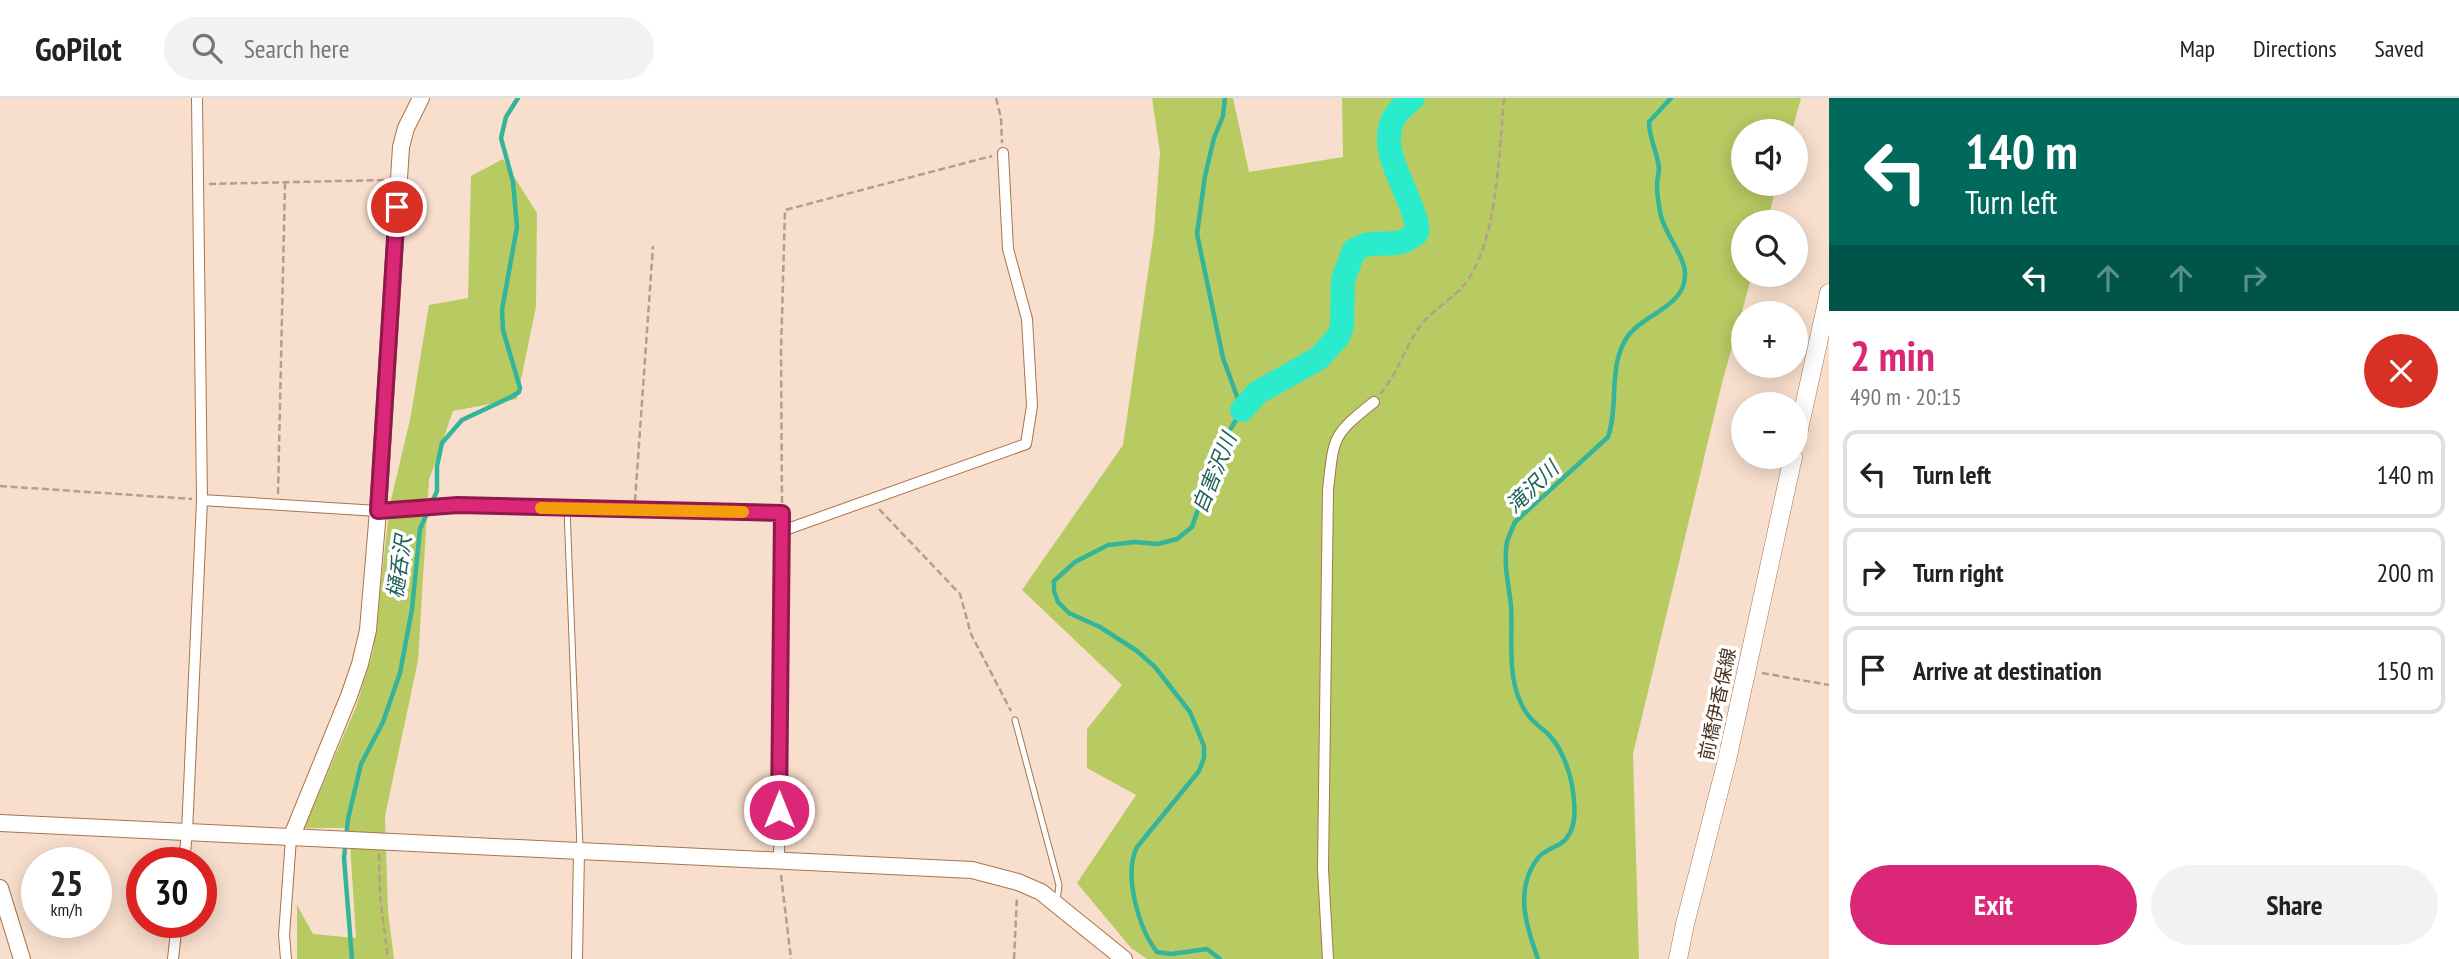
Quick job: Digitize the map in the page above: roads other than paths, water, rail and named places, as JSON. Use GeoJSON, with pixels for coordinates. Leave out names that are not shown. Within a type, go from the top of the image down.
{"type":"FeatureCollection","features":[{"type":"Feature","properties":{"kind":"main road"},"geometry":{"type":"LineString","coordinates":[[1807,392],[1829,293]]}},
{"type":"Feature","properties":{"kind":"main road","name":"前橋伊香保線"},"geometry":{"type":"LineString","coordinates":[[1678,959],[1727,760],[1790,469]]}},
{"type":"Feature","properties":{"kind":"street"},"geometry":{"type":"LineString","coordinates":[[186,847],[202,500],[197,98]]}},
{"type":"Feature","properties":{"kind":"street"},"geometry":{"type":"LineString","coordinates":[[286,959],[290,838],[360,664],[372,601],[401,147],[406,128],[421,98]]}},
{"type":"Feature","properties":{"kind":"street"},"geometry":{"type":"LineString","coordinates":[[782,531],[1026,444],[1032,406],[1027,319],[1008,249],[1003,153]]}},
{"type":"Feature","properties":{"kind":"street"},"geometry":{"type":"LineString","coordinates":[[1328,959],[1323,869],[1328,490],[1333,443],[1339,433],[1374,402]]}},
{"type":"Feature","properties":{"kind":"street"},"geometry":{"type":"LineString","coordinates":[[202,500],[378,511]]}},
{"type":"Feature","properties":{"kind":"street"},"geometry":{"type":"LineString","coordinates":[[779,860],[782,513]]}},
{"type":"Feature","properties":{"kind":"street"},"geometry":{"type":"LineString","coordinates":[[0,823],[972,870],[1018,882],[1057,904],[1124,959]]}},
{"type":"Feature","properties":{"kind":"street"},"geometry":{"type":"LineString","coordinates":[[577,959],[579,852]]}},
{"type":"Feature","properties":{"kind":"street"},"geometry":{"type":"LineString","coordinates":[[0,888],[22,959]]}},
{"type":"Feature","properties":{"kind":"street"},"geometry":{"type":"LineString","coordinates":[[173,959],[175,938]]}},
{"type":"Feature","properties":{"kind":"lane"},"geometry":{"type":"LineString","coordinates":[[378,511],[458,505],[782,513]]}},
{"type":"Feature","properties":{"kind":"lane"},"geometry":{"type":"LineString","coordinates":[[567,509],[581,841],[579,852]]}},
{"type":"Feature","properties":{"kind":"lane"},"geometry":{"type":"LineString","coordinates":[[1015,720],[1059,886],[1057,904]]}},
{"type":"Feature","properties":{"kind":"waterway","name":"樋呑沢"},"geometry":{"type":"LineString","coordinates":[[352,959],[344,858],[348,819],[361,764],[383,722],[400,673],[412,609],[420,529],[437,491],[437,466],[442,443],[462,420],[511,397],[519,392],[520,388],[503,330],[502,310],[517,227],[513,182],[501,138],[506,117],[518,98]]}},
{"type":"Feature","properties":{"kind":"waterway","name":"自害沢川"},"geometry":{"type":"LineString","coordinates":[[1220,959],[1207,949],[1171,954],[1157,952],[1144,930],[1132,886],[1133,859],[1137,847],[1199,771],[1204,758],[1204,746],[1190,712],[1155,667],[1137,651],[1100,627],[1069,613],[1058,602],[1054,581],[1075,562],[1108,545],[1135,542],[1158,544],[1177,539],[1192,527],[1219,448],[1242,410],[1223,358],[1197,234],[1205,176],[1214,138],[1223,116],[1225,98]]}},
{"type":"Feature","properties":{"kind":"waterway","name":"自害沢川"},"geometry":{"type":"LineString","coordinates":[[1242,410],[1257,393],[1319,358],[1338,337],[1342,326],[1343,280],[1354,250],[1369,244],[1401,242],[1417,233],[1415,217],[1389,146],[1391,123],[1397,113],[1413,98]]}},
{"type":"Feature","properties":{"kind":"waterway","name":"滝沢川"},"geometry":{"type":"LineString","coordinates":[[1538,959],[1526,921],[1526,882],[1540,856],[1566,839],[1573,825],[1574,801],[1569,771],[1560,750],[1552,738],[1528,715],[1516,690],[1512,666],[1507,542],[1515,522],[1608,437],[1617,362],[1626,339],[1633,330],[1670,303],[1683,286],[1685,275],[1682,261],[1661,216],[1657,189],[1658,163],[1649,128],[1649,122],[1671,98]]}}]}
